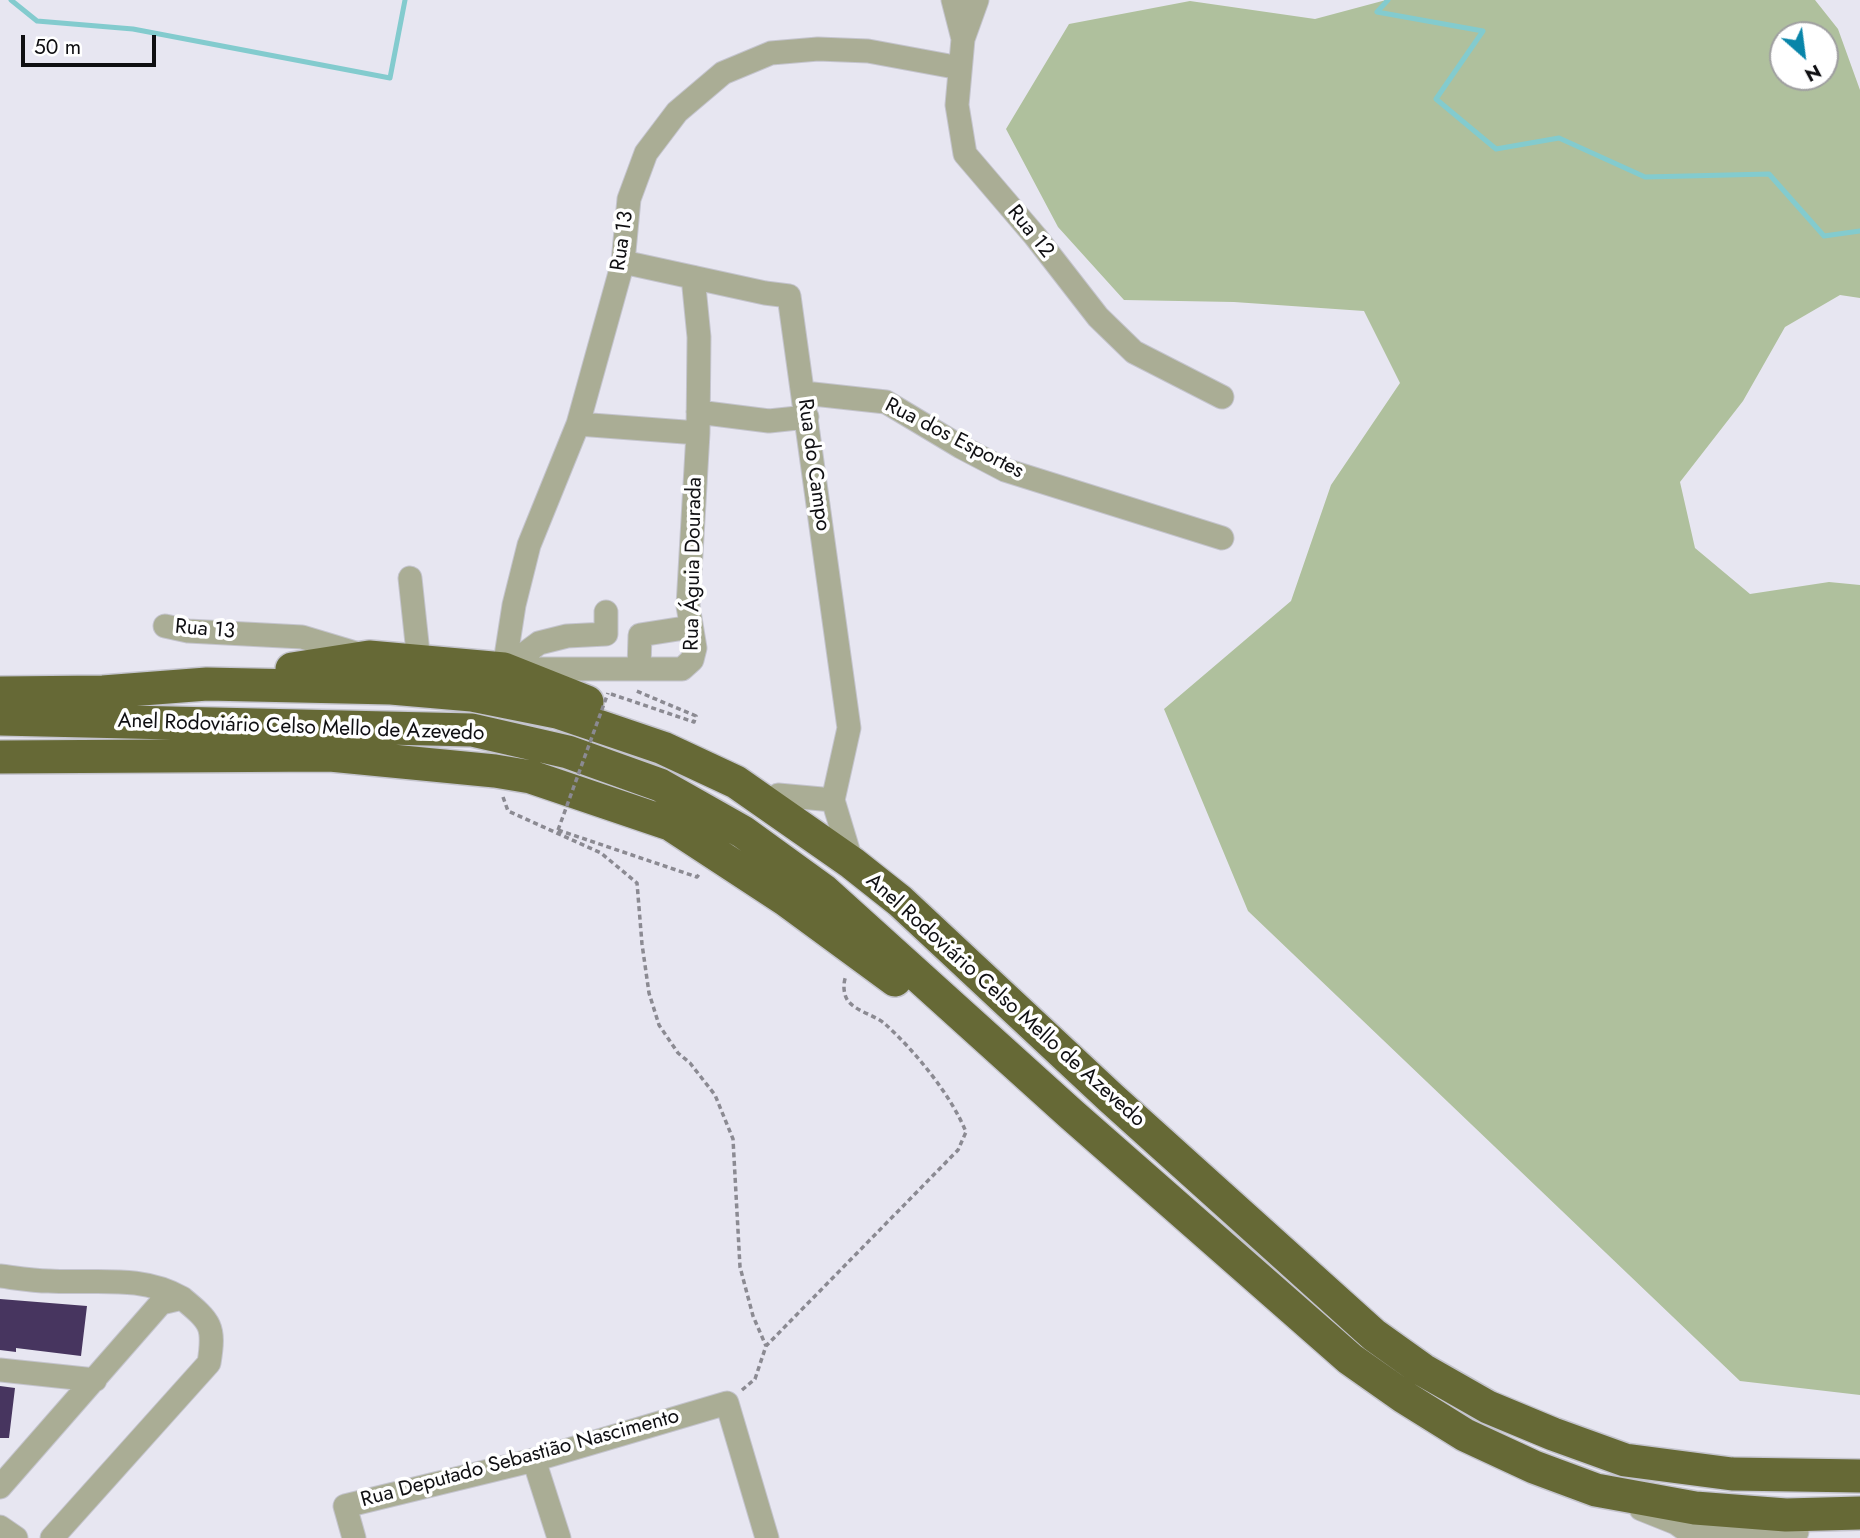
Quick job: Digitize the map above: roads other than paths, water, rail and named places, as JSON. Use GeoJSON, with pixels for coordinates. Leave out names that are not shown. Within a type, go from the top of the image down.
{"type":"FeatureCollection","features":[{"type":"Feature","properties":{"kind":"highway"},"geometry":{"type":"LineString","coordinates":[[207,684],[369,657],[505,669],[726,758],[778,795],[812,834]]}},
{"type":"Feature","properties":{"kind":"highway","name":"Anel Rodoviário Celso Mello de Azevedo"},"geometry":{"type":"LineString","coordinates":[[0,693],[103,692],[207,684],[391,688],[472,695],[557,712],[663,748],[736,782],[852,863],[900,901],[1111,1098],[1374,1335],[1423,1370],[1488,1407],[1625,1460],[1732,1474],[1860,1476]]}},
{"type":"Feature","properties":{"kind":"highway","name":"Anel Rodoviário Celso Mello de Azevedo"},"geometry":{"type":"LineString","coordinates":[[0,719],[471,730],[568,752],[660,785],[743,832],[823,890],[1071,1114],[1350,1359],[1465,1435],[1534,1467],[1597,1490],[1695,1508],[1786,1515],[1860,1516]]}},
{"type":"Feature","properties":{"kind":"highway"},"geometry":{"type":"LineString","coordinates":[[0,757],[330,755],[531,777],[577,796],[670,824],[786,900],[911,992],[1024,1088],[1071,1114]]}},
{"type":"Feature","properties":{"kind":"street"},"geometry":{"type":"LineString","coordinates":[[953,0],[964,40]]}},
{"type":"Feature","properties":{"kind":"street","name":"Rua 12"},"geometry":{"type":"LineString","coordinates":[[978,0],[964,40],[960,68],[957,105],[965,155],[1035,236],[1098,317],[1134,352],[1222,397]]}},
{"type":"Feature","properties":{"kind":"street","name":"Rua 13"},"geometry":{"type":"LineString","coordinates":[[505,669],[514,605],[529,545],[578,424],[623,262],[629,199],[646,153],[677,112],[723,72],[771,53],[818,49],[868,51],[960,68]]}},
{"type":"Feature","properties":{"kind":"street","name":"Rua do Campo"},"geometry":{"type":"LineString","coordinates":[[623,262],[789,296],[849,728],[833,800],[852,863]]}},
{"type":"Feature","properties":{"kind":"street","name":"Rua Águia Dourada"},"geometry":{"type":"LineString","coordinates":[[505,669],[682,669],[692,660],[695,648],[688,606],[698,422],[699,337],[693,277]]}},
{"type":"Feature","properties":{"kind":"street","name":"Rua dos Esportes"},"geometry":{"type":"LineString","coordinates":[[804,393],[886,402],[1005,470],[1222,538]]}},
{"type":"Feature","properties":{"kind":"street"},"geometry":{"type":"LineString","coordinates":[[578,424],[769,421],[807,417]]}},
{"type":"Feature","properties":{"kind":"street"},"geometry":{"type":"LineString","coordinates":[[411,578],[419,662]]}},
{"type":"Feature","properties":{"kind":"street"},"geometry":{"type":"LineString","coordinates":[[505,669],[539,643],[567,636],[606,634],[606,612]]}},
{"type":"Feature","properties":{"kind":"street","name":"Rua 13"},"geometry":{"type":"LineString","coordinates":[[164,626],[188,631],[302,636],[369,657]]}},
{"type":"Feature","properties":{"kind":"street"},"geometry":{"type":"LineString","coordinates":[[639,669],[640,635],[691,627]]}},
{"type":"Feature","properties":{"kind":"street"},"geometry":{"type":"LineString","coordinates":[[0,681],[103,692]]}},
{"type":"Feature","properties":{"kind":"street"},"geometry":{"type":"LineString","coordinates":[[778,795],[833,800]]}},
{"type":"Feature","properties":{"kind":"street"},"geometry":{"type":"LineString","coordinates":[[0,1276],[48,1282],[112,1280],[165,1288],[203,1316],[213,1335],[209,1363],[52,1538]]}},
{"type":"Feature","properties":{"kind":"street"},"geometry":{"type":"LineString","coordinates":[[76,1281],[132,1293],[139,1298],[144,1308],[142,1324]]}},
{"type":"Feature","properties":{"kind":"street"},"geometry":{"type":"LineString","coordinates":[[0,1488],[162,1303],[182,1298]]}},
{"type":"Feature","properties":{"kind":"street"},"geometry":{"type":"LineString","coordinates":[[0,1370],[95,1380]]}},
{"type":"Feature","properties":{"kind":"street","name":"Rua Deputado Sebastião Nascimento"},"geometry":{"type":"LineString","coordinates":[[354,1538],[345,1506],[534,1460],[727,1403],[767,1538]]}},
{"type":"Feature","properties":{"kind":"street"},"geometry":{"type":"LineString","coordinates":[[534,1460],[559,1538]]}},
{"type":"Feature","properties":{"kind":"street"},"geometry":{"type":"LineString","coordinates":[[1534,1467],[1676,1523],[1718,1534],[1792,1535],[1860,1516]]}},
{"type":"Feature","properties":{"kind":"street"},"geometry":{"type":"LineString","coordinates":[[1676,1523],[1697,1538]]}},
{"type":"Feature","properties":{"kind":"street"},"geometry":{"type":"LineString","coordinates":[[0,1527],[16,1538]]}},
{"type":"Feature","properties":{"kind":"waterway"},"geometry":{"type":"LineString","coordinates":[[11,0],[37,21],[133,29],[390,78],[405,0]]}},
{"type":"Feature","properties":{"kind":"waterway"},"geometry":{"type":"LineString","coordinates":[[1388,0],[1377,12],[1483,31],[1436,99],[1496,149],[1559,138],[1645,177],[1769,174],[1824,236],[1860,231]]}}]}
